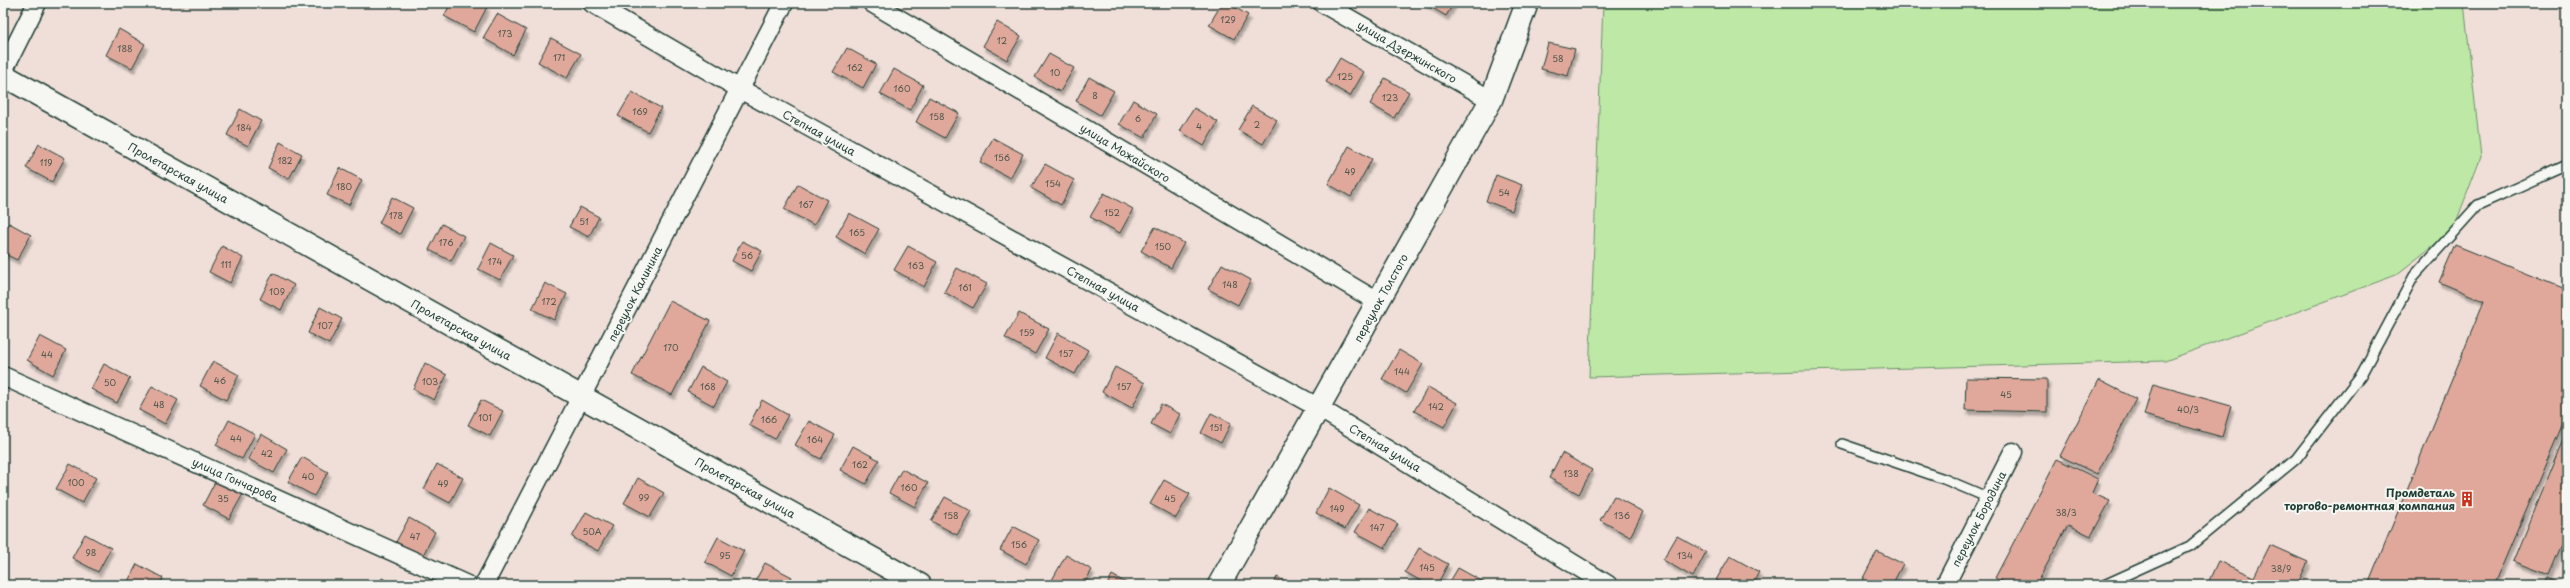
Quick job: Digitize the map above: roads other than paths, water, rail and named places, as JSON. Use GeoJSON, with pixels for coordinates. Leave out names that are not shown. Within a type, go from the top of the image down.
{"type":"FeatureCollection","features":[{"type":"Feature","properties":{"kind":"main road","name":"переулок Толстого"},"geometry":{"type":"LineString","coordinates":[[1219,585],[1491,100],[1527,3]]}},
{"type":"Feature","properties":{"kind":"main road","name":"Пролетарская улица"},"geometry":{"type":"LineString","coordinates":[[3,75],[920,585]]}},
{"type":"Feature","properties":{"kind":"street"},"geometry":{"type":"LineString","coordinates":[[3,71],[37,3]]}},
{"type":"Feature","properties":{"kind":"street","name":"Степная улица"},"geometry":{"type":"LineString","coordinates":[[592,3],[740,89],[1319,408],[1608,585]]}},
{"type":"Feature","properties":{"kind":"street","name":"переулок Калинина"},"geometry":{"type":"LineString","coordinates":[[484,585],[784,3]]}},
{"type":"Feature","properties":{"kind":"street","name":"улица Можайского"},"geometry":{"type":"LineString","coordinates":[[872,3],[1378,302]]}},
{"type":"Feature","properties":{"kind":"street","name":"улица Дзержинского"},"geometry":{"type":"LineString","coordinates":[[1322,3],[1491,100]]}},
{"type":"Feature","properties":{"kind":"street","name":"улица Гончарова"},"geometry":{"type":"LineString","coordinates":[[3,376],[467,585]]}},
{"type":"Feature","properties":{"kind":"street","name":"переулок Бородина"},"geometry":{"type":"LineString","coordinates":[[1945,585],[2013,452]]}},
{"type":"Feature","properties":{"kind":"lane"},"geometry":{"type":"LineString","coordinates":[[2104,585],[2190,546],[2296,459],[2361,375],[2414,276],[2478,205],[2567,165]]}},
{"type":"Feature","properties":{"kind":"lane"},"geometry":{"type":"LineString","coordinates":[[1842,444],[1944,479],[1990,498]]}},
{"type":"Feature","properties":{"kind":"place","name":"Промдеталь торгово-ремонтная компания"},"geometry":{"type":"Point","coordinates":[2467,499]}}]}
